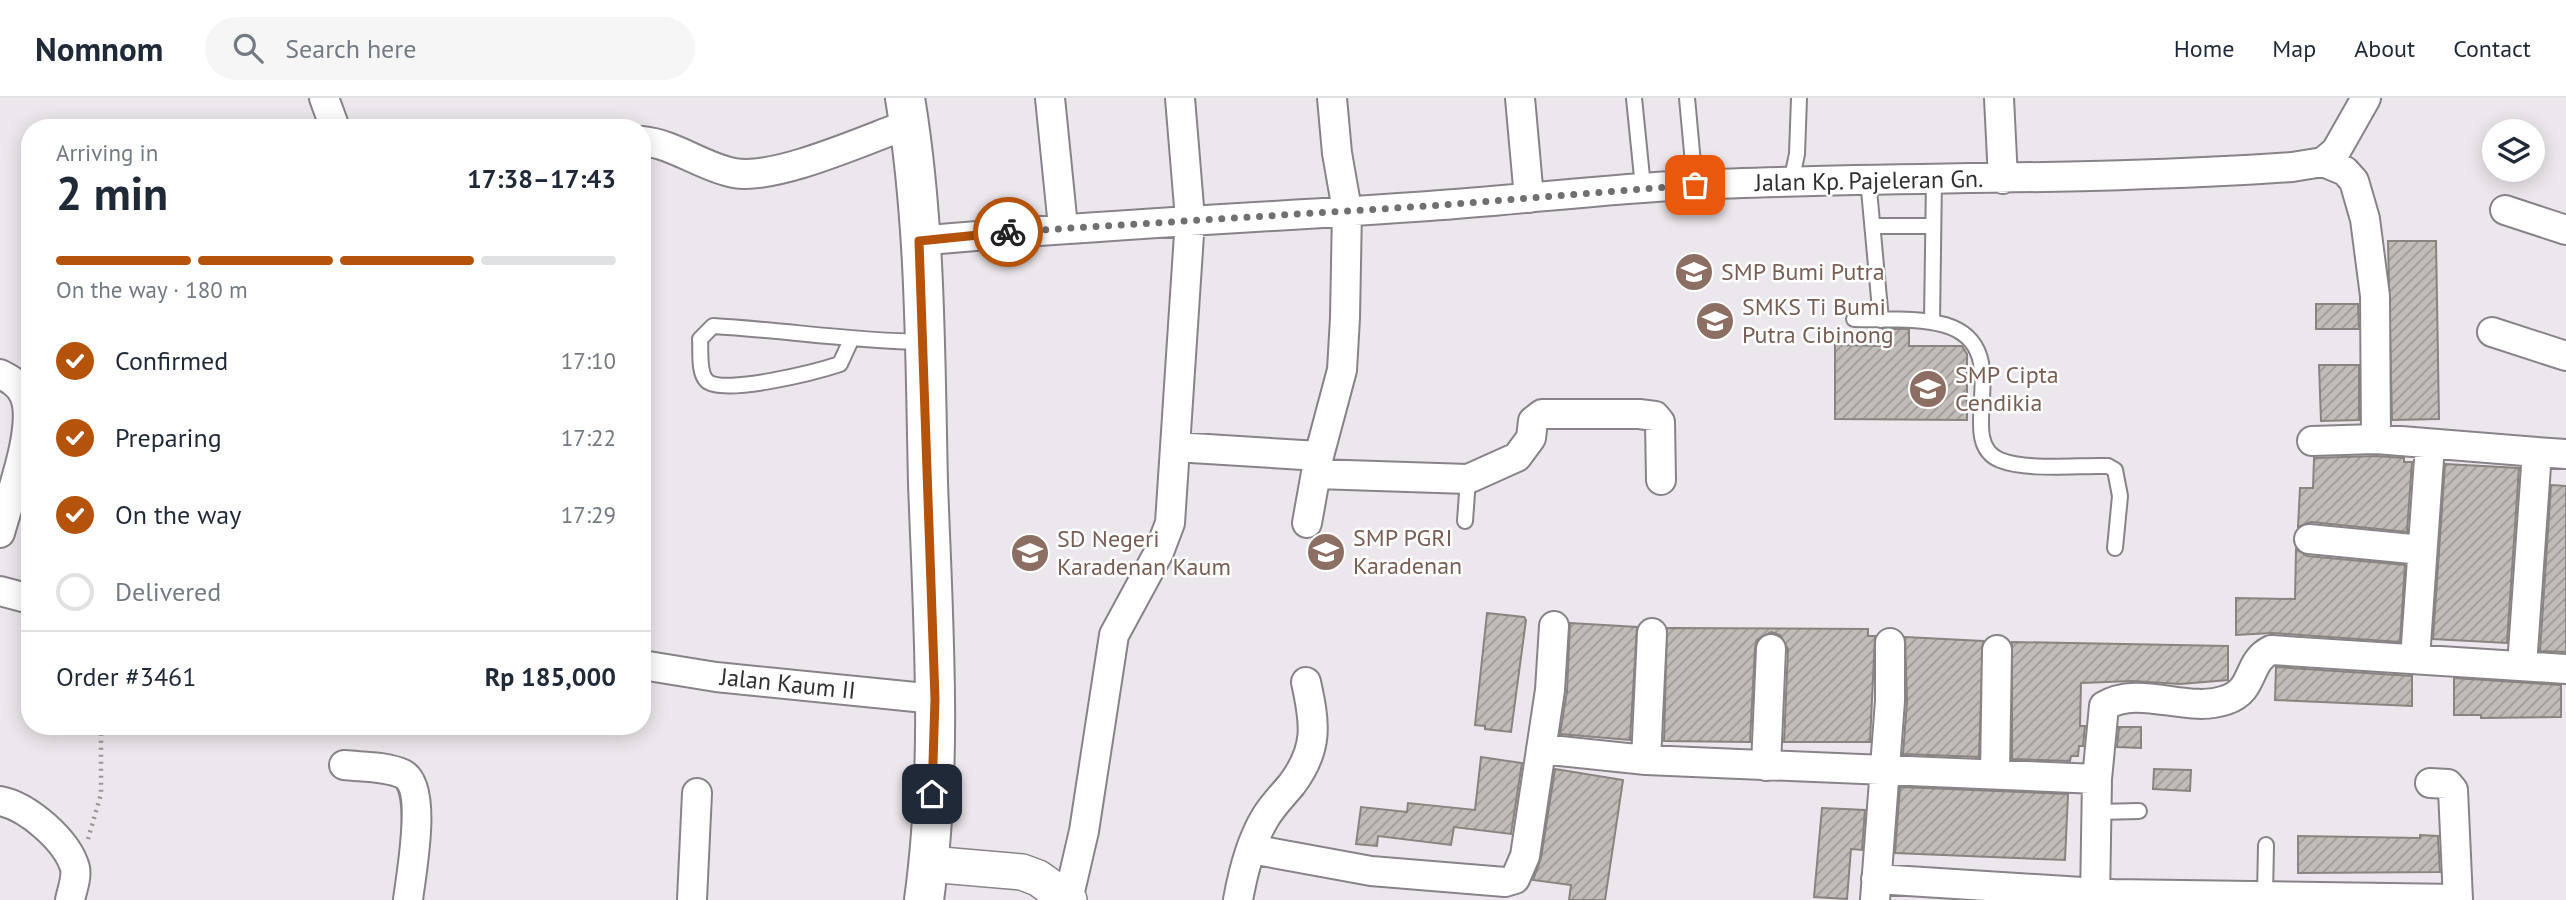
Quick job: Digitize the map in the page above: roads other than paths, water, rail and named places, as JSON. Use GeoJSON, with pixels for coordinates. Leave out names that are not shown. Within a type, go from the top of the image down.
{"type":"FeatureCollection","features":[{"type":"Feature","properties":{"kind":"main road"},"geometry":{"type":"LineString","coordinates":[[907,111],[919,241],[924,342],[935,699],[927,882]]}},
{"type":"Feature","properties":{"kind":"street"},"geometry":{"type":"LineString","coordinates":[[324,98],[332,119]]}},
{"type":"Feature","properties":{"kind":"street"},"geometry":{"type":"LineString","coordinates":[[1050,98],[1063,227]]}},
{"type":"Feature","properties":{"kind":"street"},"geometry":{"type":"LineString","coordinates":[[927,882],[1022,872],[1038,878],[1068,900],[1084,831],[1114,635],[1156,558],[1170,523],[1190,219],[1180,98]]}},
{"type":"Feature","properties":{"kind":"street"},"geometry":{"type":"LineString","coordinates":[[1307,523],[1318,465],[1342,370],[1347,210],[1337,153],[1332,98]]}},
{"type":"Feature","properties":{"kind":"street"},"geometry":{"type":"LineString","coordinates":[[1520,98],[1529,198]]}},
{"type":"Feature","properties":{"kind":"street"},"geometry":{"type":"LineString","coordinates":[[1999,98],[2003,179]]}},
{"type":"Feature","properties":{"kind":"street"},"geometry":{"type":"LineString","coordinates":[[2366,98],[2336,151],[2323,162],[2345,171],[2354,181],[2365,219],[2375,296],[2376,439]]}},
{"type":"Feature","properties":{"kind":"street"},"geometry":{"type":"LineString","coordinates":[[651,144],[684,153],[734,173],[762,172],[788,167],[907,111]]}},
{"type":"Feature","properties":{"kind":"street","name":"Jalan Kp. Pajeleran Gn."},"geometry":{"type":"LineString","coordinates":[[919,241],[1063,227],[1529,198],[1643,187],[1868,179],[2003,179],[2265,169],[2323,162]]}},
{"type":"Feature","properties":{"kind":"street"},"geometry":{"type":"LineString","coordinates":[[2505,210],[2566,229]]}},
{"type":"Feature","properties":{"kind":"street"},"geometry":{"type":"LineString","coordinates":[[2492,332],[2566,356]]}},
{"type":"Feature","properties":{"kind":"street"},"geometry":{"type":"LineString","coordinates":[[0,374],[14,381],[21,396]]}},
{"type":"Feature","properties":{"kind":"street"},"geometry":{"type":"LineString","coordinates":[[1175,447],[1318,465],[1468,478],[1517,457],[1531,438],[1533,421],[1542,414],[1639,414],[1655,416],[1661,422],[1661,480]]}},
{"type":"Feature","properties":{"kind":"street"},"geometry":{"type":"LineString","coordinates":[[2312,441],[2376,439],[2566,454]]}},
{"type":"Feature","properties":{"kind":"street"},"geometry":{"type":"LineString","coordinates":[[0,533],[21,441]]}},
{"type":"Feature","properties":{"kind":"street"},"geometry":{"type":"LineString","coordinates":[[2415,659],[2430,444]]}},
{"type":"Feature","properties":{"kind":"street"},"geometry":{"type":"LineString","coordinates":[[2522,667],[2537,452]]}},
{"type":"Feature","properties":{"kind":"street"},"geometry":{"type":"LineString","coordinates":[[2309,539],[2422,550]]}},
{"type":"Feature","properties":{"kind":"street"},"geometry":{"type":"LineString","coordinates":[[0,591],[21,597]]}},
{"type":"Feature","properties":{"kind":"street"},"geometry":{"type":"LineString","coordinates":[[1251,849],[1371,871],[1505,882],[1515,879],[1525,856],[1550,690],[1554,626]]}},
{"type":"Feature","properties":{"kind":"street"},"geometry":{"type":"LineString","coordinates":[[1646,760],[1652,633]]}},
{"type":"Feature","properties":{"kind":"street"},"geometry":{"type":"LineString","coordinates":[[1889,643],[1889,701],[1876,889],[2095,896],[2265,895],[2458,900],[2453,790],[2448,784],[2430,783]]}},
{"type":"Feature","properties":{"kind":"street"},"geometry":{"type":"LineString","coordinates":[[1766,766],[1771,649]]}},
{"type":"Feature","properties":{"kind":"street"},"geometry":{"type":"LineString","coordinates":[[1995,774],[1997,650]]}},
{"type":"Feature","properties":{"kind":"street"},"geometry":{"type":"LineString","coordinates":[[2095,896],[2101,714],[2104,706],[2112,701],[2133,697],[2189,704],[2227,700],[2248,685],[2255,663],[2271,650],[2566,670]]}},
{"type":"Feature","properties":{"kind":"street","name":"Jalan Kaum II"},"geometry":{"type":"LineString","coordinates":[[651,666],[716,677],[935,699]]}},
{"type":"Feature","properties":{"kind":"street"},"geometry":{"type":"LineString","coordinates":[[1238,900],[1251,849],[1265,818],[1305,764],[1312,744],[1315,725],[1306,682]]}},
{"type":"Feature","properties":{"kind":"street"},"geometry":{"type":"LineString","coordinates":[[1541,749],[1646,760],[2097,779]]}},
{"type":"Feature","properties":{"kind":"street"},"geometry":{"type":"LineString","coordinates":[[344,765],[404,775],[415,786],[417,807],[408,900]]}},
{"type":"Feature","properties":{"kind":"street"},"geometry":{"type":"LineString","coordinates":[[692,900],[697,793]]}},
{"type":"Feature","properties":{"kind":"street"},"geometry":{"type":"LineString","coordinates":[[0,801],[14,804],[61,844],[75,866],[73,888]]}},
{"type":"Feature","properties":{"kind":"lane"},"geometry":{"type":"LineString","coordinates":[[1634,98],[1643,187]]}},
{"type":"Feature","properties":{"kind":"lane"},"geometry":{"type":"LineString","coordinates":[[1687,98],[1695,185]]}},
{"type":"Feature","properties":{"kind":"lane"},"geometry":{"type":"LineString","coordinates":[[1791,182],[1797,154],[1799,98]]}},
{"type":"Feature","properties":{"kind":"lane"},"geometry":{"type":"LineString","coordinates":[[1868,179],[1881,320]]}},
{"type":"Feature","properties":{"kind":"lane"},"geometry":{"type":"LineString","coordinates":[[1932,322],[1934,179]]}},
{"type":"Feature","properties":{"kind":"lane"},"geometry":{"type":"LineString","coordinates":[[1874,226],[1933,226]]}},
{"type":"Feature","properties":{"kind":"lane"},"geometry":{"type":"LineString","coordinates":[[1854,320],[1932,322],[1948,326],[1961,334],[1983,357],[1981,430],[1986,449],[1999,460],[2029,464],[2108,466],[2115,470],[2120,496],[2115,548]]}},
{"type":"Feature","properties":{"kind":"lane"},"geometry":{"type":"LineString","coordinates":[[851,340],[840,364],[816,372],[770,382],[716,386],[707,382],[703,375],[700,339],[713,326],[800,331],[851,340],[924,342]]}},
{"type":"Feature","properties":{"kind":"lane"},"geometry":{"type":"LineString","coordinates":[[1465,521],[1468,478]]}},
{"type":"Feature","properties":{"kind":"lane"},"geometry":{"type":"LineString","coordinates":[[2097,812],[2139,811]]}},
{"type":"Feature","properties":{"kind":"lane"},"geometry":{"type":"LineString","coordinates":[[2265,895],[2266,845]]}},
{"type":"Feature","properties":{"kind":"place","name":"SMP Bumi Putra"},"geometry":{"type":"Point","coordinates":[1694,272]}},
{"type":"Feature","properties":{"kind":"place","name":"SMKS Ti Bumi Putra Cibinong"},"geometry":{"type":"Point","coordinates":[1715,321]}},
{"type":"Feature","properties":{"kind":"place","name":"SMP Cipta Cendikia"},"geometry":{"type":"Point","coordinates":[1928,389]}},
{"type":"Feature","properties":{"kind":"place","name":"SMP PGRI Karadenan"},"geometry":{"type":"Point","coordinates":[1326,552]}},
{"type":"Feature","properties":{"kind":"place","name":"SD Negeri Karadenan Kaum"},"geometry":{"type":"Point","coordinates":[1030,553]}}]}
